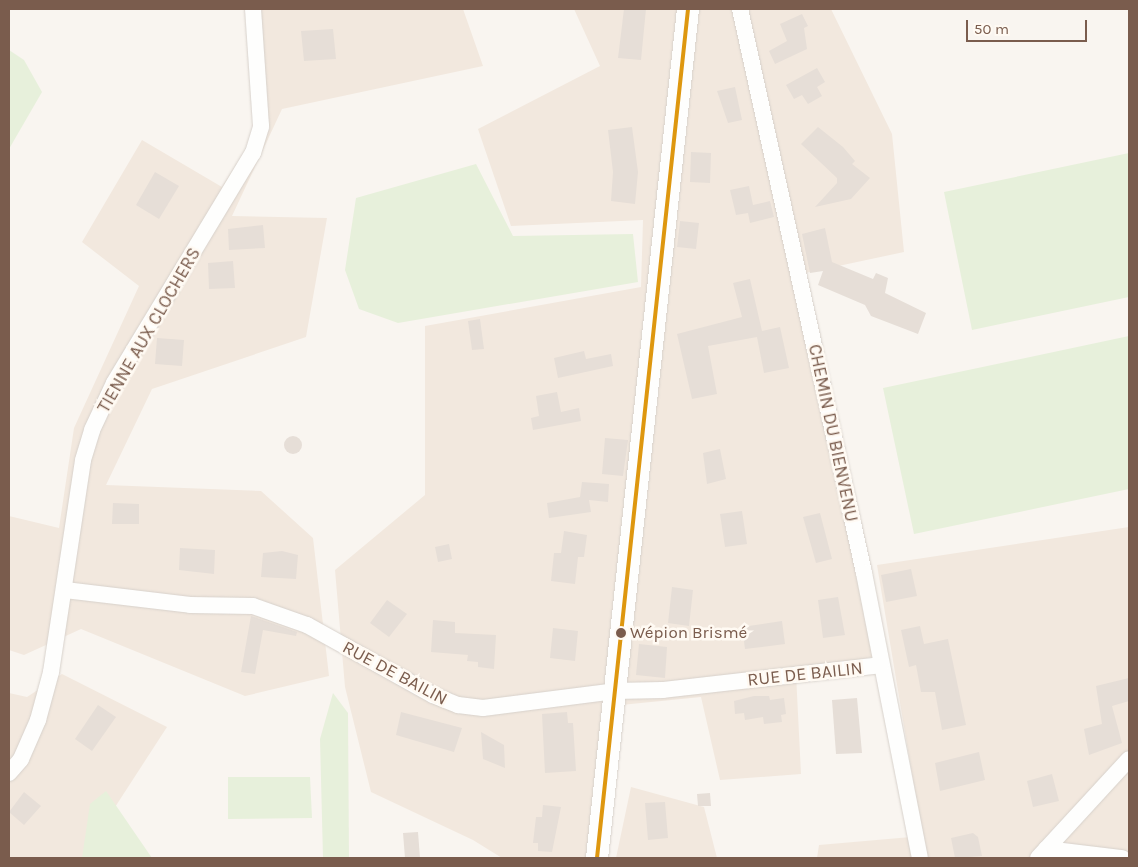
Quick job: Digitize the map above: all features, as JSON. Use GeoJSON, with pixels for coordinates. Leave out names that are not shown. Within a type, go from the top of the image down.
{"type":"FeatureCollection","features":[{"type":"Feature","properties":{"kind":"main road"},"geometry":{"type":"LineString","coordinates":[[597,858],[688,9]]}},
{"type":"Feature","properties":{"kind":"street","name":"TIENNE AUX CLOCHERS"},"geometry":{"type":"LineString","coordinates":[[9,773],[20,759],[38,720],[65,590],[83,460],[92,430],[114,383],[253,153],[261,126],[253,9]]}},
{"type":"Feature","properties":{"kind":"street","name":"CHEMIN DU BIENVENU"},"geometry":{"type":"LineString","coordinates":[[740,9],[920,858]]}},
{"type":"Feature","properties":{"kind":"street","name":"RUE DE BAILIN"},"geometry":{"type":"LineString","coordinates":[[65,590],[190,605],[253,606],[307,625],[433,696],[458,705],[502,707],[615,691],[664,690],[880,665]]}},
{"type":"Feature","properties":{"kind":"street"},"geometry":{"type":"LineString","coordinates":[[1042,854],[1129,759]]}},
{"type":"Feature","properties":{"kind":"street"},"geometry":{"type":"LineString","coordinates":[[1042,854],[1122,858]]}},
{"type":"Feature","properties":{"kind":"shaded area"},"geometry":{"type":"Polygon","coordinates":[[[250,9],[463,9],[483,66],[282,109],[232,216],[327,218],[306,337],[152,389],[106,485],[261,491],[313,538],[329,676],[245,696],[81,629],[24,655],[9,650],[9,516],[59,528],[74,428],[139,286],[82,242],[142,140],[222,187],[256,133],[250,9]]]}},
{"type":"Feature","properties":{"kind":"shaded area"},"geometry":{"type":"Polygon","coordinates":[[[574,9],[831,9],[892,134],[904,252],[796,275],[876,656],[796,674],[801,774],[720,780],[701,697],[621,705],[605,858],[502,858],[473,840],[371,792],[345,687],[335,570],[425,495],[425,326],[641,287],[643,220],[511,226],[478,129],[600,66],[574,9]]]}},
{"type":"Feature","properties":{"kind":"shaded area"},"geometry":{"type":"Polygon","coordinates":[[[1129,527],[1129,858],[926,858],[877,565],[1129,527]]]}},
{"type":"Feature","properties":{"kind":"shaded area"},"geometry":{"type":"Polygon","coordinates":[[[62,674],[167,727],[82,858],[9,858],[9,693],[27,697],[62,674]]]}},
{"type":"Feature","properties":{"kind":"shaded area"},"geometry":{"type":"Polygon","coordinates":[[[631,787],[704,807],[717,858],[616,858],[631,787]]]}},
{"type":"Feature","properties":{"kind":"shaded area"},"geometry":{"type":"Polygon","coordinates":[[[911,837],[917,858],[817,858],[819,845],[911,837]]]}},
{"type":"Feature","properties":{"kind":"green space"},"geometry":{"type":"Polygon","coordinates":[[[9,50],[24,60],[42,92],[9,149],[9,50]]]}},
{"type":"Feature","properties":{"kind":"green space"},"geometry":{"type":"Polygon","coordinates":[[[1129,153],[1129,297],[972,330],[944,192],[1129,153]]]}},
{"type":"Feature","properties":{"kind":"green space"},"geometry":{"type":"Polygon","coordinates":[[[476,164],[513,236],[633,234],[638,282],[398,323],[359,309],[345,270],[356,198],[476,164]]]}},
{"type":"Feature","properties":{"kind":"green space"},"geometry":{"type":"Polygon","coordinates":[[[1129,336],[1129,489],[914,534],[883,388],[1129,336]]]}},
{"type":"Feature","properties":{"kind":"green space"},"geometry":{"type":"Polygon","coordinates":[[[333,693],[348,713],[349,858],[323,858],[320,739],[333,693]]]}},
{"type":"Feature","properties":{"kind":"green space"},"geometry":{"type":"Polygon","coordinates":[[[228,777],[310,777],[312,818],[228,819],[228,777]]]}},
{"type":"Feature","properties":{"kind":"green space"},"geometry":{"type":"Polygon","coordinates":[[[106,791],[152,858],[82,858],[90,804],[106,791]]]}},
{"type":"Feature","properties":{"kind":"building"},"geometry":{"type":"Polygon","coordinates":[[[624,9],[646,9],[641,60],[618,58],[624,9]]]}},
{"type":"Feature","properties":{"kind":"building"},"geometry":{"type":"Polygon","coordinates":[[[802,14],[808,26],[804,28],[807,49],[775,64],[769,51],[787,41],[780,24],[802,14]]]}},
{"type":"Feature","properties":{"kind":"building"},"geometry":{"type":"Polygon","coordinates":[[[333,29],[336,59],[304,61],[301,31],[333,29]]]}},
{"type":"Feature","properties":{"kind":"building"},"geometry":{"type":"Polygon","coordinates":[[[817,68],[825,82],[817,87],[822,96],[808,104],[802,95],[794,99],[786,85],[817,68]]]}},
{"type":"Feature","properties":{"kind":"building"},"geometry":{"type":"Polygon","coordinates":[[[735,87],[742,120],[728,123],[717,91],[735,87]]]}},
{"type":"Feature","properties":{"kind":"building"},"geometry":{"type":"Polygon","coordinates":[[[632,127],[638,172],[635,204],[611,201],[613,172],[608,130],[632,127]]]}},
{"type":"Feature","properties":{"kind":"building"},"geometry":{"type":"Polygon","coordinates":[[[818,127],[843,147],[855,161],[852,164],[870,178],[851,199],[815,207],[837,183],[837,178],[801,144],[818,127]]]}},
{"type":"Feature","properties":{"kind":"building"},"geometry":{"type":"Polygon","coordinates":[[[691,152],[711,153],[710,183],[690,182],[691,152]]]}},
{"type":"Feature","properties":{"kind":"building"},"geometry":{"type":"Polygon","coordinates":[[[155,172],[179,186],[159,219],[136,205],[155,172]]]}},
{"type":"Feature","properties":{"kind":"building"},"geometry":{"type":"Polygon","coordinates":[[[749,186],[753,205],[770,201],[774,217],[750,223],[748,213],[736,215],[730,190],[749,186]]]}},
{"type":"Feature","properties":{"kind":"building"},"geometry":{"type":"Polygon","coordinates":[[[680,221],[699,223],[696,249],[677,247],[680,221]]]}},
{"type":"Feature","properties":{"kind":"building"},"geometry":{"type":"Polygon","coordinates":[[[263,225],[265,248],[229,250],[228,229],[263,225]]]}},
{"type":"Feature","properties":{"kind":"building"},"geometry":{"type":"Polygon","coordinates":[[[825,228],[832,262],[873,279],[876,273],[888,278],[885,293],[926,313],[918,334],[871,316],[865,305],[818,285],[823,271],[810,273],[802,234],[825,228]]]}},
{"type":"Feature","properties":{"kind":"building"},"geometry":{"type":"Polygon","coordinates":[[[233,261],[235,288],[209,289],[208,263],[233,261]]]}},
{"type":"Feature","properties":{"kind":"building"},"geometry":{"type":"Polygon","coordinates":[[[750,279],[762,331],[780,327],[789,368],[764,373],[757,337],[708,346],[717,394],[692,399],[677,334],[742,317],[733,283],[750,279]]]}},
{"type":"Feature","properties":{"kind":"building"},"geometry":{"type":"Polygon","coordinates":[[[480,319],[484,349],[472,350],[468,321],[480,319]]]}},
{"type":"Feature","properties":{"kind":"building"},"geometry":{"type":"Polygon","coordinates":[[[157,338],[184,340],[182,366],[155,364],[157,338]]]}},
{"type":"Feature","properties":{"kind":"building"},"geometry":{"type":"Polygon","coordinates":[[[584,351],[586,359],[611,354],[613,366],[558,378],[554,358],[584,351]]]}},
{"type":"Feature","properties":{"kind":"building"},"geometry":{"type":"Polygon","coordinates":[[[557,392],[561,412],[579,408],[581,421],[533,430],[531,418],[539,416],[536,396],[557,392]]]}},
{"type":"Feature","properties":{"kind":"building"},"geometry":{"type":"Polygon","coordinates":[[[293,436],[299,439],[302,445],[299,451],[293,454],[287,451],[284,445],[287,439],[293,436]]]}},
{"type":"Feature","properties":{"kind":"building"},"geometry":{"type":"Polygon","coordinates":[[[605,438],[628,440],[623,476],[602,474],[605,438]]]}},
{"type":"Feature","properties":{"kind":"building"},"geometry":{"type":"Polygon","coordinates":[[[720,449],[726,479],[707,484],[703,453],[720,449]]]}},
{"type":"Feature","properties":{"kind":"building"},"geometry":{"type":"Polygon","coordinates":[[[582,482],[609,484],[608,502],[589,500],[591,512],[549,518],[547,503],[580,497],[582,482]]]}},
{"type":"Feature","properties":{"kind":"building"},"geometry":{"type":"Polygon","coordinates":[[[113,503],[139,504],[139,524],[112,524],[113,503]]]}},
{"type":"Feature","properties":{"kind":"building"},"geometry":{"type":"Polygon","coordinates":[[[742,511],[747,544],[725,547],[720,514],[742,511]]]}},
{"type":"Feature","properties":{"kind":"building"},"geometry":{"type":"Polygon","coordinates":[[[820,513],[832,559],[816,563],[803,517],[820,513]]]}},
{"type":"Feature","properties":{"kind":"building"},"geometry":{"type":"Polygon","coordinates":[[[564,531],[587,535],[584,557],[578,557],[575,584],[551,581],[554,553],[561,553],[564,531]]]}},
{"type":"Feature","properties":{"kind":"building"},"geometry":{"type":"Polygon","coordinates":[[[449,544],[452,559],[438,562],[435,547],[449,544]]]}},
{"type":"Feature","properties":{"kind":"building"},"geometry":{"type":"Polygon","coordinates":[[[180,548],[215,550],[214,574],[179,570],[180,548]]]}},
{"type":"Feature","properties":{"kind":"building"},"geometry":{"type":"Polygon","coordinates":[[[282,551],[298,555],[296,579],[261,577],[263,553],[282,551]]]}},
{"type":"Feature","properties":{"kind":"building"},"geometry":{"type":"Polygon","coordinates":[[[911,569],[917,596],[886,602],[881,575],[911,569]]]}},
{"type":"Feature","properties":{"kind":"building"},"geometry":{"type":"Polygon","coordinates":[[[672,587],[693,590],[689,626],[668,623],[672,587]]]}},
{"type":"Feature","properties":{"kind":"building"},"geometry":{"type":"Polygon","coordinates":[[[838,597],[845,635],[823,638],[818,600],[838,597]]]}},
{"type":"Feature","properties":{"kind":"building"},"geometry":{"type":"Polygon","coordinates":[[[387,600],[407,614],[389,637],[370,623],[387,600]]]}},
{"type":"Feature","properties":{"kind":"building"},"geometry":{"type":"Polygon","coordinates":[[[251,616],[297,632],[296,636],[263,630],[255,674],[241,672],[251,616]]]}},
{"type":"Feature","properties":{"kind":"building"},"geometry":{"type":"Polygon","coordinates":[[[433,620],[455,622],[455,633],[496,635],[494,669],[478,667],[478,662],[467,661],[468,655],[431,652],[433,620]]]}},
{"type":"Feature","properties":{"kind":"building"},"geometry":{"type":"Polygon","coordinates":[[[782,621],[785,644],[745,649],[742,627],[782,621]]]}},
{"type":"Feature","properties":{"kind":"building"},"geometry":{"type":"Polygon","coordinates":[[[920,626],[924,644],[948,639],[966,725],[942,730],[935,692],[921,692],[916,665],[909,667],[901,630],[920,626]]]}},
{"type":"Feature","properties":{"kind":"building"},"geometry":{"type":"Polygon","coordinates":[[[553,628],[578,631],[575,661],[550,658],[553,628]]]}},
{"type":"Feature","properties":{"kind":"building"},"geometry":{"type":"Polygon","coordinates":[[[639,644],[667,647],[665,678],[636,675],[639,644]]]}},
{"type":"Feature","properties":{"kind":"building"},"geometry":{"type":"Polygon","coordinates":[[[1129,678],[1129,701],[1112,706],[1122,743],[1089,755],[1084,729],[1102,724],[1096,686],[1129,678]]]}},
{"type":"Feature","properties":{"kind":"building"},"geometry":{"type":"Polygon","coordinates":[[[754,696],[769,696],[770,700],[784,698],[786,714],[781,715],[782,722],[764,724],[763,717],[745,720],[744,713],[735,714],[734,701],[754,696]]]}},
{"type":"Feature","properties":{"kind":"building"},"geometry":{"type":"Polygon","coordinates":[[[857,698],[862,753],[836,754],[832,700],[857,698]]]}},
{"type":"Feature","properties":{"kind":"building"},"geometry":{"type":"Polygon","coordinates":[[[98,705],[116,717],[92,751],[75,739],[98,705]]]}},
{"type":"Feature","properties":{"kind":"building"},"geometry":{"type":"Polygon","coordinates":[[[401,712],[462,728],[454,752],[396,735],[401,712]]]}},
{"type":"Feature","properties":{"kind":"building"},"geometry":{"type":"Polygon","coordinates":[[[567,712],[568,723],[573,723],[576,771],[545,773],[542,714],[567,712]]]}},
{"type":"Feature","properties":{"kind":"building"},"geometry":{"type":"Polygon","coordinates":[[[481,732],[504,745],[505,768],[483,759],[481,732]]]}},
{"type":"Feature","properties":{"kind":"building"},"geometry":{"type":"Polygon","coordinates":[[[979,752],[985,780],[940,791],[935,763],[979,752]]]}},
{"type":"Feature","properties":{"kind":"building"},"geometry":{"type":"Polygon","coordinates":[[[1052,774],[1059,801],[1033,807],[1027,781],[1052,774]]]}},
{"type":"Feature","properties":{"kind":"building"},"geometry":{"type":"Polygon","coordinates":[[[24,792],[41,806],[24,825],[9,812],[24,792]]]}},
{"type":"Feature","properties":{"kind":"building"},"geometry":{"type":"Polygon","coordinates":[[[710,793],[711,806],[698,806],[697,794],[710,793]]]}},
{"type":"Feature","properties":{"kind":"building"},"geometry":{"type":"Polygon","coordinates":[[[665,802],[668,838],[648,840],[645,803],[665,802]]]}},
{"type":"Feature","properties":{"kind":"building"},"geometry":{"type":"Polygon","coordinates":[[[543,805],[561,807],[552,852],[538,851],[538,843],[533,843],[536,817],[542,817],[543,805]]]}},
{"type":"Feature","properties":{"kind":"building"},"geometry":{"type":"Polygon","coordinates":[[[418,832],[420,858],[405,858],[403,833],[418,832]]]}},
{"type":"Feature","properties":{"kind":"building"},"geometry":{"type":"Polygon","coordinates":[[[973,833],[978,837],[982,856],[955,858],[951,838],[973,833]]]}},
{"type":"Feature","properties":{"kind":"transit line"},"geometry":{"type":"LineString","coordinates":[[597,858],[688,9]]}},
{"type":"Feature","properties":{"kind":"place","name":"Wépion Brismé"},"geometry":{"type":"Point","coordinates":[621,633]}}]}
